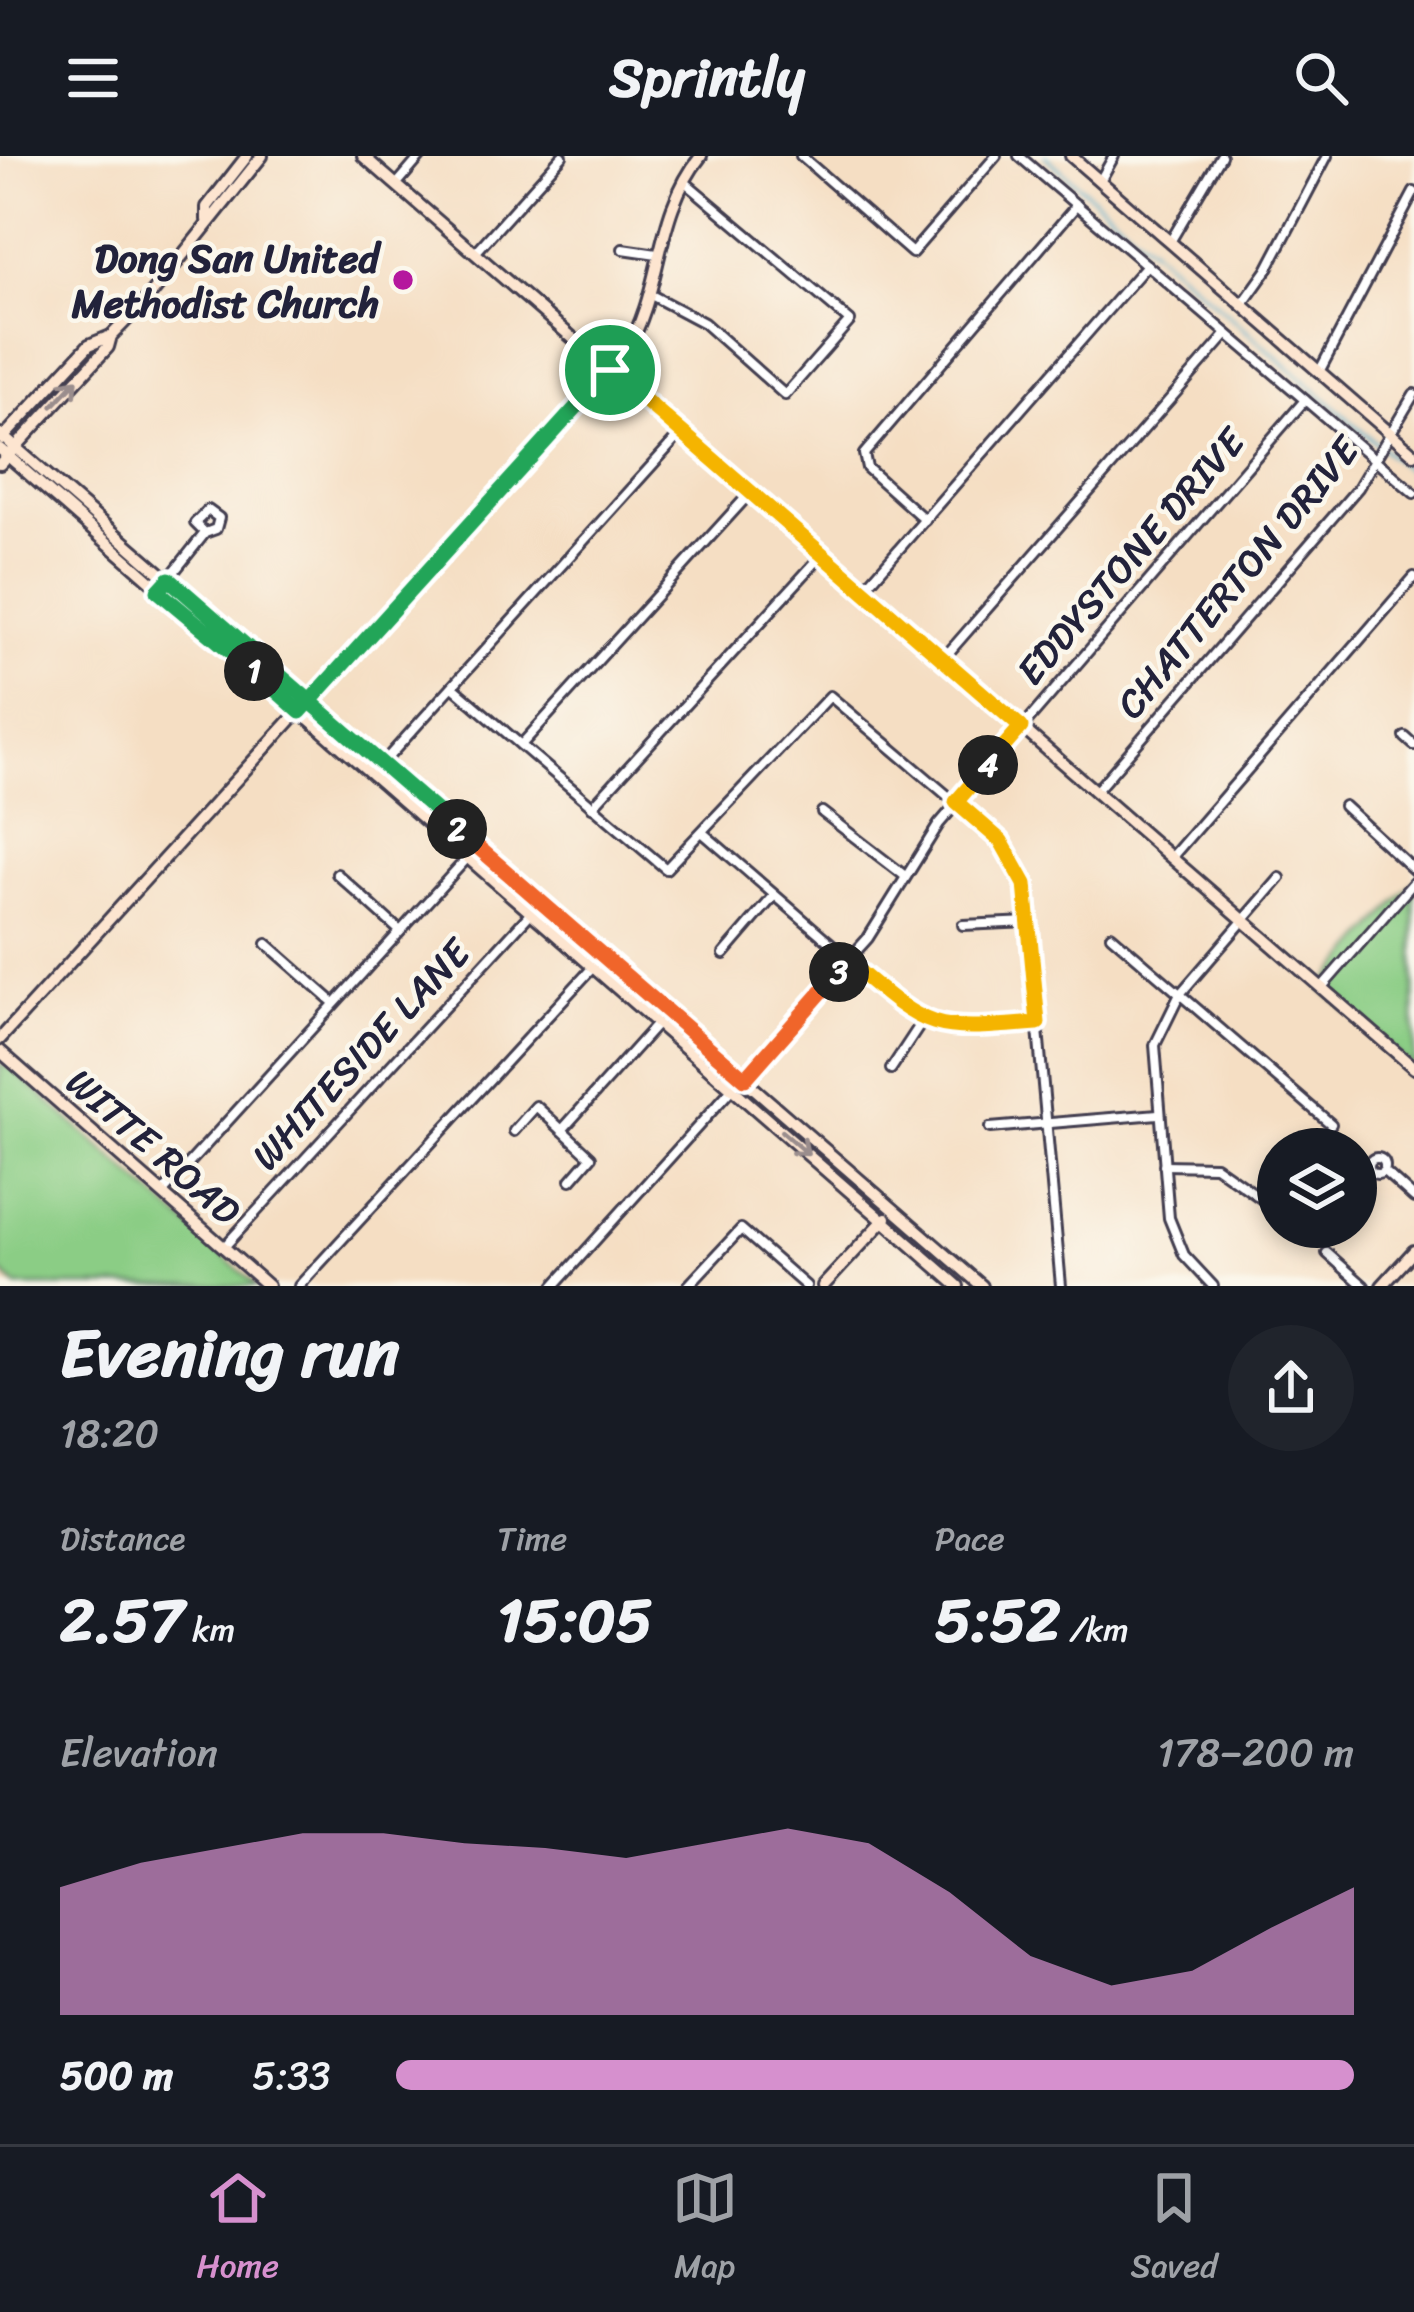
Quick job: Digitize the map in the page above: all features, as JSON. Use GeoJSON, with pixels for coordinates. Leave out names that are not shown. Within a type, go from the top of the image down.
{"type":"FeatureCollection","features":[{"type":"Feature","properties":{"kind":"main road"},"geometry":{"type":"LineString","coordinates":[[207,220],[207,207],[247,156]]}},
{"type":"Feature","properties":{"kind":"main road"},"geometry":{"type":"LineString","coordinates":[[262,156],[150,296],[111,336],[108,346],[4,447],[169,579],[982,1286]]}},
{"type":"Feature","properties":{"kind":"main road"},"geometry":{"type":"LineString","coordinates":[[363,156],[1414,1068]]}},
{"type":"Feature","properties":{"kind":"main road"},"geometry":{"type":"LineString","coordinates":[[0,1039],[610,370],[637,334],[653,296],[657,254],[671,202],[701,156]]}},
{"type":"Feature","properties":{"kind":"main road"},"geometry":{"type":"LineString","coordinates":[[1071,156],[1319,371],[1390,439],[1414,454]]}},
{"type":"Feature","properties":{"kind":"main road"},"geometry":{"type":"LineString","coordinates":[[31,469],[90,531],[158,591],[958,1286]]}},
{"type":"Feature","properties":{"kind":"main road"},"geometry":{"type":"LineString","coordinates":[[90,531],[100,520]]}},
{"type":"Feature","properties":{"kind":"main road","name":"WITTE ROAD"},"geometry":{"type":"LineString","coordinates":[[0,1051],[268,1286]]}},
{"type":"Feature","properties":{"kind":"main road"},"geometry":{"type":"LineString","coordinates":[[823,1286],[894,1209]]}},
{"type":"Feature","properties":{"kind":"main road"},"geometry":{"type":"LineString","coordinates":[[1382,1286],[1411,1259]]}},
{"type":"Feature","properties":{"kind":"street"},"geometry":{"type":"LineString","coordinates":[[396,185],[422,156]]}},
{"type":"Feature","properties":{"kind":"street"},"geometry":{"type":"LineString","coordinates":[[475,253],[562,156]]}},
{"type":"Feature","properties":{"kind":"street"},"geometry":{"type":"LineString","coordinates":[[801,156],[912,253],[996,156]]}},
{"type":"Feature","properties":{"kind":"street"},"geometry":{"type":"LineString","coordinates":[[1019,156],[1305,400],[1380,458],[1414,493]]}},
{"type":"Feature","properties":{"kind":"street"},"geometry":{"type":"LineString","coordinates":[[1100,181],[1114,156]]}},
{"type":"Feature","properties":{"kind":"street"},"geometry":{"type":"LineString","coordinates":[[1170,242],[1221,156]]}},
{"type":"Feature","properties":{"kind":"street"},"geometry":{"type":"LineString","coordinates":[[1242,305],[1327,156]]}},
{"type":"Feature","properties":{"kind":"street"},"geometry":{"type":"LineString","coordinates":[[653,296],[704,323],[785,395],[850,321],[683,181]]}},
{"type":"Feature","properties":{"kind":"street"},"geometry":{"type":"LineString","coordinates":[[1319,371],[1414,192]]}},
{"type":"Feature","properties":{"kind":"street"},"geometry":{"type":"LineString","coordinates":[[925,520],[867,468],[864,454],[1077,205]]}},
{"type":"Feature","properties":{"kind":"street"},"geometry":{"type":"LineString","coordinates":[[623,249],[657,254]]}},
{"type":"Feature","properties":{"kind":"street"},"geometry":{"type":"LineString","coordinates":[[864,590],[1148,265]]}},
{"type":"Feature","properties":{"kind":"street"},"geometry":{"type":"LineString","coordinates":[[943,659],[1227,334]]}},
{"type":"Feature","properties":{"kind":"street","name":"CHATTERTON DRIVE"},"geometry":{"type":"LineString","coordinates":[[1096,791],[1380,458],[1414,394]]}},
{"type":"Feature","properties":{"kind":"street","name":"EDDYSTONE DRIVE"},"geometry":{"type":"LineString","coordinates":[[554,1286],[848,962],[881,920],[956,802],[1305,400]]}},
{"type":"Feature","properties":{"kind":"street"},"geometry":{"type":"LineString","coordinates":[[372,775],[682,432]]}},
{"type":"Feature","properties":{"kind":"street"},"geometry":{"type":"LineString","coordinates":[[521,745],[751,492]]}},
{"type":"Feature","properties":{"kind":"street"},"geometry":{"type":"LineString","coordinates":[[158,591],[205,533]]}},
{"type":"Feature","properties":{"kind":"street"},"geometry":{"type":"LineString","coordinates":[[592,807],[823,554]]}},
{"type":"Feature","properties":{"kind":"street"},"geometry":{"type":"LineString","coordinates":[[1171,858],[1414,577]]}},
{"type":"Feature","properties":{"kind":"street"},"geometry":{"type":"LineString","coordinates":[[453,687],[666,869],[830,696],[1012,854],[1025,884],[1060,1286]]}},
{"type":"Feature","properties":{"kind":"street"},"geometry":{"type":"LineString","coordinates":[[1405,737],[1414,745]]}},
{"type":"Feature","properties":{"kind":"street"},"geometry":{"type":"LineString","coordinates":[[1344,806],[1414,870]]}},
{"type":"Feature","properties":{"kind":"street"},"geometry":{"type":"LineString","coordinates":[[822,812],[905,876]]}},
{"type":"Feature","properties":{"kind":"street"},"geometry":{"type":"LineString","coordinates":[[703,833],[922,1022],[956,1028],[1038,1023]]}},
{"type":"Feature","properties":{"kind":"street"},"geometry":{"type":"LineString","coordinates":[[163,1192],[477,847]]}},
{"type":"Feature","properties":{"kind":"street"},"geometry":{"type":"LineString","coordinates":[[337,874],[400,932]]}},
{"type":"Feature","properties":{"kind":"street"},"geometry":{"type":"LineString","coordinates":[[1213,1286],[1184,1255],[1172,1232],[1155,1045],[1180,994],[1280,878]]}},
{"type":"Feature","properties":{"kind":"street"},"geometry":{"type":"LineString","coordinates":[[1321,988],[1414,882]]}},
{"type":"Feature","properties":{"kind":"street"},"geometry":{"type":"LineString","coordinates":[[724,954],[773,897]]}},
{"type":"Feature","properties":{"kind":"street","name":"WHITESIDE LANE"},"geometry":{"type":"LineString","coordinates":[[224,1247],[541,902]]}},
{"type":"Feature","properties":{"kind":"street"},"geometry":{"type":"LineString","coordinates":[[963,926],[1029,922]]}},
{"type":"Feature","properties":{"kind":"street"},"geometry":{"type":"LineString","coordinates":[[1111,934],[1331,1124]]}},
{"type":"Feature","properties":{"kind":"street"},"geometry":{"type":"LineString","coordinates":[[267,944],[334,1004]]}},
{"type":"Feature","properties":{"kind":"street"},"geometry":{"type":"LineString","coordinates":[[299,1286],[603,956]]}},
{"type":"Feature","properties":{"kind":"street"},"geometry":{"type":"LineString","coordinates":[[891,1069],[922,1022]]}},
{"type":"Feature","properties":{"kind":"street"},"geometry":{"type":"LineString","coordinates":[[562,1130],[658,1023]]}},
{"type":"Feature","properties":{"kind":"street"},"geometry":{"type":"LineString","coordinates":[[514,1131],[536,1106],[591,1157],[571,1180]]}},
{"type":"Feature","properties":{"kind":"street"},"geometry":{"type":"LineString","coordinates":[[990,1128],[1158,1114]]}},
{"type":"Feature","properties":{"kind":"street"},"geometry":{"type":"LineString","coordinates":[[1164,1165],[1215,1166],[1257,1194]]}},
{"type":"Feature","properties":{"kind":"street"},"geometry":{"type":"LineString","coordinates":[[1384,1171],[1414,1198]]}},
{"type":"Feature","properties":{"kind":"street"},"geometry":{"type":"LineString","coordinates":[[688,1286],[741,1229],[806,1286]]}},
{"type":"Feature","properties":{"kind":"street"},"geometry":{"type":"LineString","coordinates":[[1327,1253],[1364,1286]]}},
{"type":"Feature","properties":{"kind":"street"},"geometry":{"type":"LineString","coordinates":[[958,1286],[969,1275]]}},
{"type":"Feature","properties":{"kind":"green space"},"geometry":{"type":"Polygon","coordinates":[[[1414,882],[1414,1068],[1321,988],[1414,882]]]}},
{"type":"Feature","properties":{"kind":"green space"},"geometry":{"type":"Polygon","coordinates":[[[0,1063],[257,1286],[17,1286],[0,1271],[0,1063]]]}},
{"type":"Feature","properties":{"kind":"waterway"},"geometry":{"type":"LineString","coordinates":[[1045,156],[1414,476]]}},
{"type":"Feature","properties":{"kind":"place","name":"Dong San United Methodist Church"},"geometry":{"type":"Point","coordinates":[403,280]}},
{"type":"Feature","properties":{"kind":"route"},"geometry":{"type":"LineString","coordinates":[[610,370],[415,582],[324,686],[309,702],[300,712],[158,591],[169,579],[309,702],[745,1079],[848,962],[922,1022],[956,1028],[1038,1023],[1025,884],[1012,854],[956,802],[1021,727],[610,370]]}}]}
